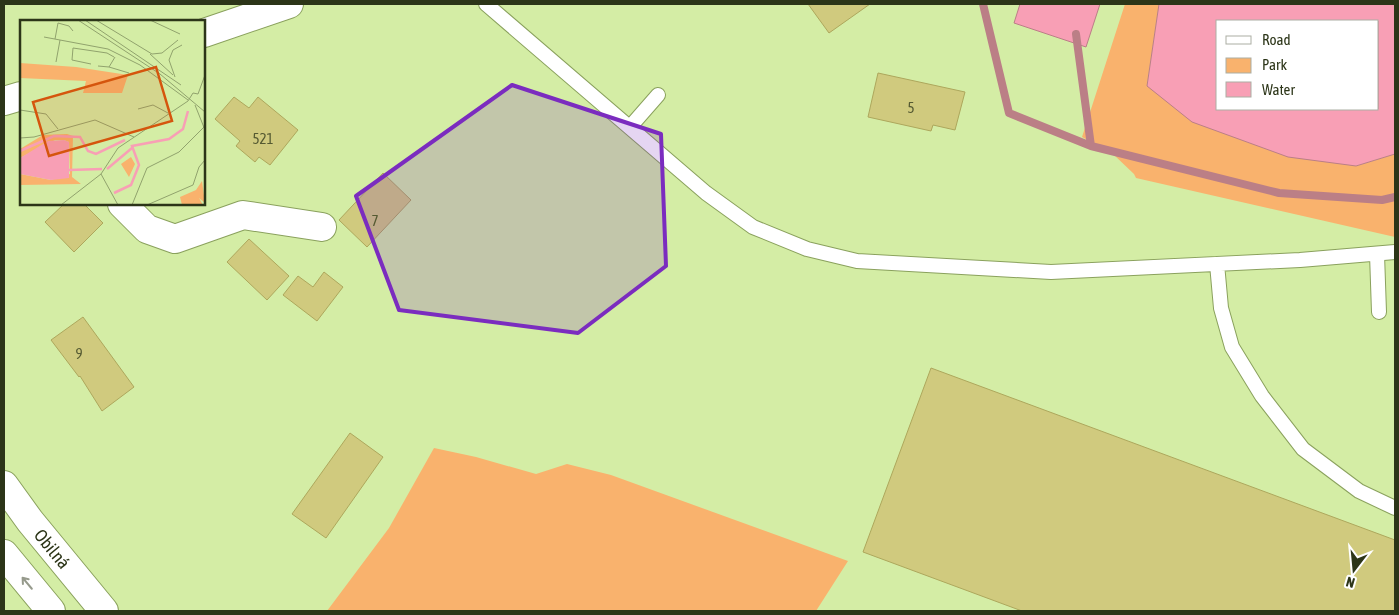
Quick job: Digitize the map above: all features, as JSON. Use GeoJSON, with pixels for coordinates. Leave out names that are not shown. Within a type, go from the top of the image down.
{"type":"FeatureCollection","features":[{"type":"Feature","properties":{"kind":"main road"},"geometry":{"type":"LineString","coordinates":[[205,33],[289,4]]}},
{"type":"Feature","properties":{"kind":"main road"},"geometry":{"type":"LineString","coordinates":[[123,205],[147,230],[175,239],[243,215],[322,227]]}},
{"type":"Feature","properties":{"kind":"main road","name":"Obilná"},"geometry":{"type":"LineString","coordinates":[[4,485],[104,611]]}},
{"type":"Feature","properties":{"kind":"main road"},"geometry":{"type":"LineString","coordinates":[[4,554],[51,611]]}},
{"type":"Feature","properties":{"kind":"lane"},"geometry":{"type":"LineString","coordinates":[[486,4],[706,193],[753,227],[807,249],[857,261],[1051,272],[1217,264],[1395,252]]}},
{"type":"Feature","properties":{"kind":"lane"},"geometry":{"type":"LineString","coordinates":[[630,127],[658,95]]}},
{"type":"Feature","properties":{"kind":"lane"},"geometry":{"type":"LineString","coordinates":[[1377,254],[1379,312]]}},
{"type":"Feature","properties":{"kind":"lane"},"geometry":{"type":"LineString","coordinates":[[1217,264],[1221,308],[1232,347],[1262,396],[1303,449],[1359,491],[1395,508]]}},
{"type":"Feature","properties":{"kind":"highlighted area"},"geometry":{"type":"Polygon","coordinates":[[[512,85],[661,134],[666,266],[578,333],[399,310],[356,196],[512,85]]]}},
{"type":"Feature","properties":{"kind":"green space"},"geometry":{"type":"Polygon","coordinates":[[[1125,4],[1159,4],[1147,86],[1356,166],[1395,154],[1395,237],[1136,178],[1113,154],[1082,137],[1125,4]]]}},
{"type":"Feature","properties":{"kind":"green space"},"geometry":{"type":"Polygon","coordinates":[[[434,448],[476,457],[536,474],[567,464],[611,475],[848,561],[816,611],[327,611],[389,528],[434,448]]]}},
{"type":"Feature","properties":{"kind":"water"},"geometry":{"type":"Polygon","coordinates":[[[1020,4],[1100,4],[1086,47],[1014,23],[1020,4]]]}},
{"type":"Feature","properties":{"kind":"water"},"geometry":{"type":"Polygon","coordinates":[[[1159,4],[1395,4],[1395,154],[1356,166],[1288,157],[1192,122],[1147,86],[1159,4]]]}},
{"type":"Feature","properties":{"kind":"building"},"geometry":{"type":"Polygon","coordinates":[[[808,4],[870,4],[829,33],[808,4]]]}},
{"type":"Feature","properties":{"kind":"building"},"geometry":{"type":"Polygon","coordinates":[[[878,73],[965,92],[955,130],[933,125],[931,131],[868,117],[878,73]]]}},
{"type":"Feature","properties":{"kind":"building"},"geometry":{"type":"Polygon","coordinates":[[[234,97],[249,108],[258,97],[298,130],[270,165],[259,157],[255,162],[236,146],[240,141],[215,119],[234,97]]]}},
{"type":"Feature","properties":{"kind":"building"},"geometry":{"type":"Polygon","coordinates":[[[383,173],[411,200],[367,247],[339,220],[383,173]]]}},
{"type":"Feature","properties":{"kind":"building"},"geometry":{"type":"Polygon","coordinates":[[[63,205],[85,205],[103,223],[74,252],[45,222],[63,205]]]}},
{"type":"Feature","properties":{"kind":"building"},"geometry":{"type":"Polygon","coordinates":[[[249,239],[289,276],[267,300],[227,262],[249,239]]]}},
{"type":"Feature","properties":{"kind":"building"},"geometry":{"type":"Polygon","coordinates":[[[324,272],[343,287],[317,321],[283,295],[298,276],[313,287],[324,272]]]}},
{"type":"Feature","properties":{"kind":"building"},"geometry":{"type":"Polygon","coordinates":[[[83,317],[134,387],[102,411],[80,376],[51,340],[83,317]]]}},
{"type":"Feature","properties":{"kind":"building"},"geometry":{"type":"Polygon","coordinates":[[[931,368],[1395,540],[1395,611],[1022,611],[863,552],[931,368]]]}},
{"type":"Feature","properties":{"kind":"building"},"geometry":{"type":"Polygon","coordinates":[[[350,433],[383,457],[326,538],[292,514],[350,433]]]}},
{"type":"Feature","properties":{"kind":"waterway"},"geometry":{"type":"LineString","coordinates":[[983,4],[1009,113],[1091,146],[1279,193],[1382,200],[1395,197]]}},
{"type":"Feature","properties":{"kind":"waterway"},"geometry":{"type":"LineString","coordinates":[[1076,34],[1091,146]]}}]}
